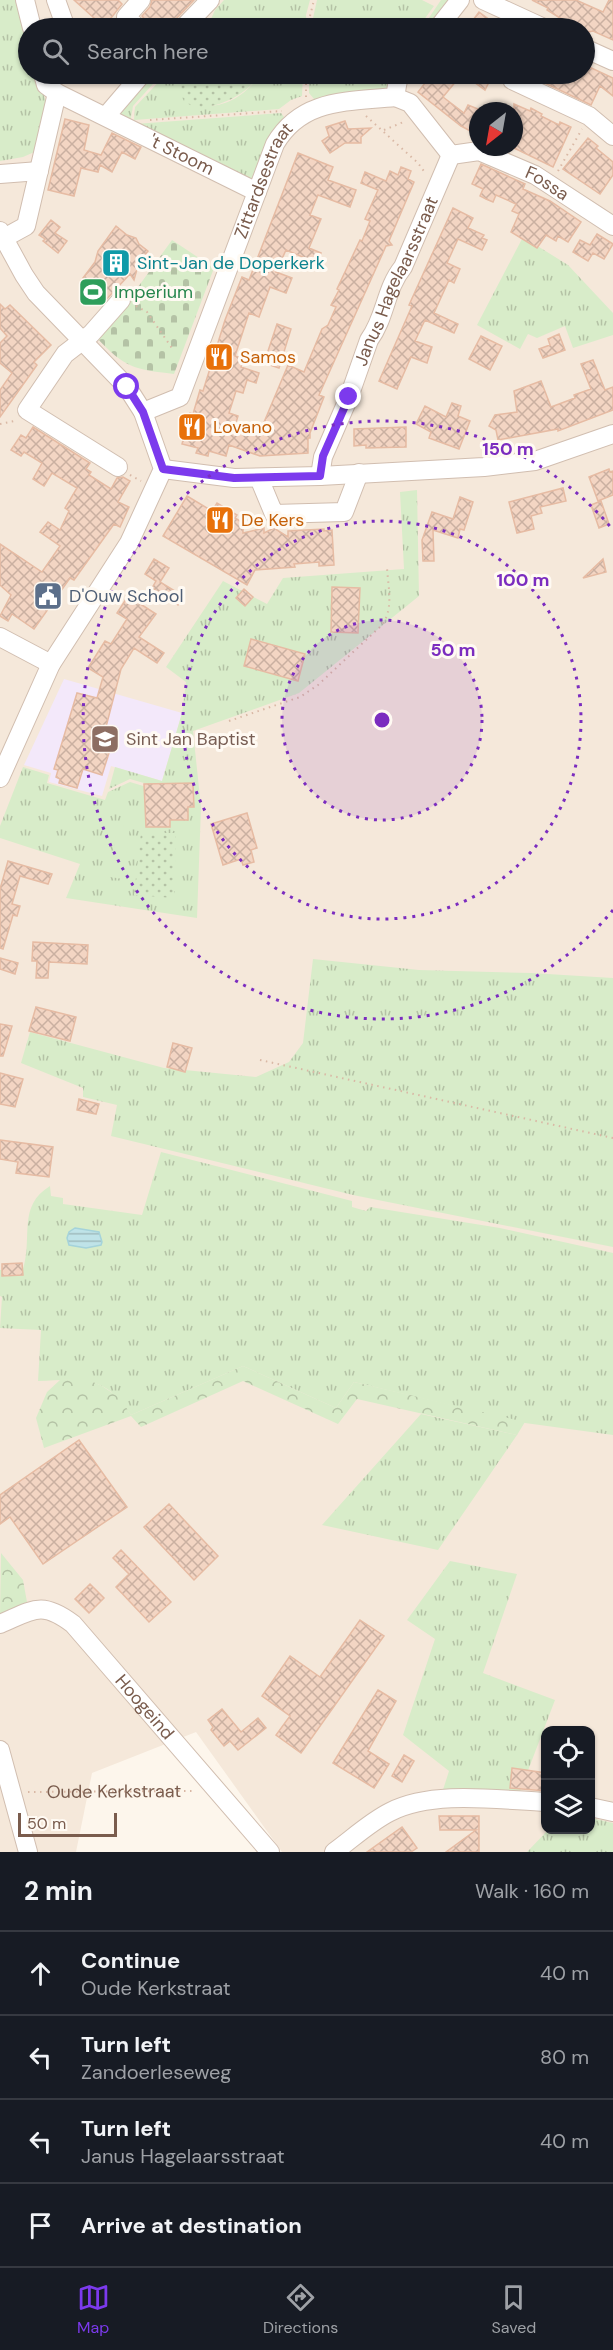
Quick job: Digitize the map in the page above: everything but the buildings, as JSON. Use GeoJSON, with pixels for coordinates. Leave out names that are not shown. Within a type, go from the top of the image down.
{"type":"FeatureCollection","features":[{"type":"Feature","properties":{"kind":"street"},"geometry":{"type":"LineString","coordinates":[[25,0],[30,18]]}},
{"type":"Feature","properties":{"kind":"street"},"geometry":{"type":"LineString","coordinates":[[56,0],[62,18]]}},
{"type":"Feature","properties":{"kind":"street"},"geometry":{"type":"LineString","coordinates":[[127,18],[141,0]]}},
{"type":"Feature","properties":{"kind":"street"},"geometry":{"type":"LineString","coordinates":[[193,18],[210,0]]}},
{"type":"Feature","properties":{"kind":"street"},"geometry":{"type":"LineString","coordinates":[[446,18],[460,0]]}},
{"type":"Feature","properties":{"kind":"street"},"geometry":{"type":"LineString","coordinates":[[483,0],[519,18]]}},
{"type":"Feature","properties":{"kind":"street"},"geometry":{"type":"LineString","coordinates":[[595,53],[613,61]]}},
{"type":"Feature","properties":{"kind":"street","name":"'t Stoom"},"geometry":{"type":"LineString","coordinates":[[46,84],[57,93],[257,192]]}},
{"type":"Feature","properties":{"kind":"street"},"geometry":{"type":"LineString","coordinates":[[106,116],[133,84]]}},
{"type":"Feature","properties":{"kind":"street"},"geometry":{"type":"LineString","coordinates":[[397,84],[395,97],[410,103],[451,155]]}},
{"type":"Feature","properties":{"kind":"street"},"geometry":{"type":"LineString","coordinates":[[521,84],[589,116],[613,136]]}},
{"type":"Feature","properties":{"kind":"street"},"geometry":{"type":"LineString","coordinates":[[0,778],[51,664],[129,543],[163,469],[143,412],[127,387],[36,293],[2,234],[26,226],[57,93]]}},
{"type":"Feature","properties":{"kind":"street","name":"Zittardsestraat"},"geometry":{"type":"LineString","coordinates":[[143,412],[180,397],[275,144],[282,132],[291,122],[319,106],[395,97]]}},
{"type":"Feature","properties":{"kind":"street","name":"Fossa"},"geometry":{"type":"LineString","coordinates":[[451,155],[479,151],[550,184],[613,226]]}},
{"type":"Feature","properties":{"kind":"street","name":"Janus Hagelaarsstraat"},"geometry":{"type":"LineString","coordinates":[[320,476],[323,456],[349,397],[369,340],[386,306],[386,298],[396,275],[403,267],[451,155]]}},
{"type":"Feature","properties":{"kind":"street"},"geometry":{"type":"LineString","coordinates":[[0,174],[39,171]]}},
{"type":"Feature","properties":{"kind":"street"},"geometry":{"type":"LineString","coordinates":[[118,467],[27,410],[65,354],[82,342],[121,300]]}},
{"type":"Feature","properties":{"kind":"street"},"geometry":{"type":"LineString","coordinates":[[163,469],[234,478],[259,478],[484,467],[535,462],[613,434]]}},
{"type":"Feature","properties":{"kind":"street"},"geometry":{"type":"LineString","coordinates":[[259,478],[274,514],[344,512],[359,473]]}},
{"type":"Feature","properties":{"kind":"street"},"geometry":{"type":"LineString","coordinates":[[0,637],[51,664]]}},
{"type":"Feature","properties":{"kind":"street","name":"Hoogeind"},"geometry":{"type":"LineString","coordinates":[[0,1624],[37,1608],[57,1612],[73,1624],[270,1852]]}},
{"type":"Feature","properties":{"kind":"street"},"geometry":{"type":"LineString","coordinates":[[1,1758],[28,1852]]}},
{"type":"Feature","properties":{"kind":"street"},"geometry":{"type":"LineString","coordinates":[[334,1852],[389,1812],[415,1802],[440,1798],[541,1802]]}},
{"type":"Feature","properties":{"kind":"street"},"geometry":{"type":"LineString","coordinates":[[595,1808],[613,1812]]}},
{"type":"Feature","properties":{"kind":"path"},"geometry":{"type":"LineString","coordinates":[[310,18],[314,0]]}},
{"type":"Feature","properties":{"kind":"path"},"geometry":{"type":"LineString","coordinates":[[305,84],[310,110]]}},
{"type":"Feature","properties":{"kind":"path"},"geometry":{"type":"LineString","coordinates":[[130,128],[133,122],[282,111]]}},
{"type":"Feature","properties":{"kind":"path"},"geometry":{"type":"LineString","coordinates":[[362,114],[384,130],[425,171],[427,180],[423,190],[433,194]]}},
{"type":"Feature","properties":{"kind":"path"},"geometry":{"type":"LineString","coordinates":[[384,130],[420,115]]}},
{"type":"Feature","properties":{"kind":"path"},"geometry":{"type":"LineString","coordinates":[[550,184],[589,116]]}},
{"type":"Feature","properties":{"kind":"path"},"geometry":{"type":"LineString","coordinates":[[121,300],[147,312],[174,351]]}},
{"type":"Feature","properties":{"kind":"path"},"geometry":{"type":"LineString","coordinates":[[118,467],[153,489]]}},
{"type":"Feature","properties":{"kind":"path"},"geometry":{"type":"LineString","coordinates":[[229,721],[300,697],[318,685],[382,625],[390,605],[387,567]]}},
{"type":"Feature","properties":{"kind":"path"},"geometry":{"type":"LineString","coordinates":[[260,1060],[613,1138]]}},
{"type":"Feature","properties":{"kind":"path","name":"Oude Kerkstraat"},"geometry":{"type":"LineString","coordinates":[[11,1793],[217,1791]]}},
{"type":"Feature","properties":{"kind":"shaded area"},"geometry":{"type":"Polygon","coordinates":[[[0,0],[613,0],[613,1852],[282,1852],[196,1732],[92,1773],[76,1852],[0,1852],[0,0]]]}},
{"type":"Feature","properties":{"kind":"shaded area","name":"Sint Jan Baptist"},"geometry":{"type":"Polygon","coordinates":[[[64,679],[182,713],[162,781],[111,766],[102,796],[49,782],[51,773],[24,765],[64,679]]]}},
{"type":"Feature","properties":{"kind":"green space"},"geometry":{"type":"Polygon","coordinates":[[[0,0],[20,0],[24,18],[18,18],[18,84],[41,84],[46,103],[39,150],[23,157],[0,161],[0,0]]]}},
{"type":"Feature","properties":{"kind":"green space"},"geometry":{"type":"Polygon","coordinates":[[[224,0],[310,0],[306,18],[211,18],[224,0]]]}},
{"type":"Feature","properties":{"kind":"green space"},"geometry":{"type":"Polygon","coordinates":[[[317,0],[422,0],[434,6],[425,18],[313,18],[317,0]]]}},
{"type":"Feature","properties":{"kind":"green space"},"geometry":{"type":"Polygon","coordinates":[[[441,0],[454,0],[440,18],[429,18],[441,0]]]}},
{"type":"Feature","properties":{"kind":"green space"},"geometry":{"type":"Polygon","coordinates":[[[141,84],[153,84],[133,106],[130,123],[115,115],[141,84]]]}},
{"type":"Feature","properties":{"kind":"green space"},"geometry":{"type":"Polygon","coordinates":[[[157,84],[181,84],[182,93],[187,100],[211,106],[230,101],[252,84],[303,84],[302,96],[291,100],[279,109],[134,120],[135,107],[157,84]]]}},
{"type":"Feature","properties":{"kind":"green space"},"geometry":{"type":"Polygon","coordinates":[[[181,84],[252,84],[237,96],[207,107],[194,106],[184,101],[180,90],[181,84]]]}},
{"type":"Feature","properties":{"kind":"green space"},"geometry":{"type":"Polygon","coordinates":[[[309,84],[390,84],[382,90],[314,99],[309,93],[309,84]]]}},
{"type":"Feature","properties":{"kind":"green space"},"geometry":{"type":"Polygon","coordinates":[[[281,113],[284,117],[270,135],[251,180],[135,124],[281,113]]]}},
{"type":"Feature","properties":{"kind":"green space"},"geometry":{"type":"Polygon","coordinates":[[[523,237],[568,265],[613,313],[613,335],[573,348],[565,326],[537,338],[528,334],[520,349],[477,325],[523,237]]]}},
{"type":"Feature","properties":{"kind":"green space"},"geometry":{"type":"Polygon","coordinates":[[[172,240],[214,268],[174,374],[130,365],[115,355],[96,337],[133,294],[172,240]]]}},
{"type":"Feature","properties":{"kind":"green space"},"geometry":{"type":"Polygon","coordinates":[[[417,490],[419,596],[299,693],[193,731],[201,807],[197,918],[66,898],[80,864],[0,838],[0,826],[23,767],[49,775],[47,783],[105,800],[108,792],[130,782],[160,791],[161,788],[130,779],[109,789],[115,767],[162,781],[182,713],[186,682],[166,667],[223,581],[267,604],[283,578],[404,569],[400,492],[417,490]]]}},
{"type":"Feature","properties":{"kind":"green space"},"geometry":{"type":"Polygon","coordinates":[[[117,825],[130,827],[123,879],[110,877],[117,825]]]}},
{"type":"Feature","properties":{"kind":"green space"},"geometry":{"type":"Polygon","coordinates":[[[141,833],[176,833],[174,898],[134,895],[141,833]]]}},
{"type":"Feature","properties":{"kind":"green space"},"geometry":{"type":"Polygon","coordinates":[[[313,959],[419,970],[613,978],[613,1247],[353,1195],[111,1136],[117,1105],[83,1097],[83,1088],[21,1063],[30,1032],[164,1068],[256,1077],[289,1062],[303,1043],[313,959]]]}},
{"type":"Feature","properties":{"kind":"green space"},"geometry":{"type":"Polygon","coordinates":[[[161,1152],[352,1201],[352,1207],[366,1211],[370,1207],[500,1228],[613,1253],[613,1435],[525,1423],[354,1382],[336,1408],[243,1366],[131,1415],[112,1392],[91,1382],[38,1381],[41,1330],[0,1328],[2,1297],[0,1296],[0,1270],[23,1269],[28,1223],[33,1203],[50,1186],[51,1196],[63,1198],[63,1204],[142,1215],[161,1152]]]}},
{"type":"Feature","properties":{"kind":"green space"},"geometry":{"type":"Polygon","coordinates":[[[243,1366],[336,1408],[354,1382],[525,1422],[517,1435],[357,1399],[338,1424],[243,1381],[141,1427],[131,1416],[44,1448],[36,1418],[47,1392],[60,1380],[84,1378],[102,1386],[120,1398],[131,1415],[243,1366]]]}},
{"type":"Feature","properties":{"kind":"green space"},"geometry":{"type":"Polygon","coordinates":[[[421,1414],[517,1435],[438,1550],[322,1525],[421,1414]]]}},
{"type":"Feature","properties":{"kind":"green space"},"geometry":{"type":"Polygon","coordinates":[[[1,1553],[23,1580],[27,1602],[0,1615],[1,1553]]]}},
{"type":"Feature","properties":{"kind":"green space"},"geometry":{"type":"Polygon","coordinates":[[[450,1561],[517,1574],[483,1673],[555,1700],[545,1726],[541,1726],[541,1737],[519,1794],[442,1793],[449,1771],[403,1735],[435,1639],[407,1620],[450,1561]]]}},
{"type":"Feature","properties":{"kind":"green space"},"geometry":{"type":"Polygon","coordinates":[[[595,1819],[613,1823],[613,1852],[527,1852],[544,1834],[595,1834],[595,1819]]]}},
{"type":"Feature","properties":{"kind":"water"},"geometry":{"type":"Polygon","coordinates":[[[75,1228],[99,1232],[101,1245],[86,1248],[69,1245],[67,1238],[69,1232],[75,1228]]]}},
{"type":"Feature","properties":{"kind":"place","name":"Sint-Jan de Doperkerk"},"geometry":{"type":"Point","coordinates":[116,263]}},
{"type":"Feature","properties":{"kind":"place","name":"Imperium"},"geometry":{"type":"Point","coordinates":[93,292]}},
{"type":"Feature","properties":{"kind":"place","name":"Samos"},"geometry":{"type":"Point","coordinates":[219,357]}},
{"type":"Feature","properties":{"kind":"place","name":"Lovano"},"geometry":{"type":"Point","coordinates":[192,427]}},
{"type":"Feature","properties":{"kind":"place","name":"De Kers"},"geometry":{"type":"Point","coordinates":[220,520]}},
{"type":"Feature","properties":{"kind":"place","name":"D'Ouw School"},"geometry":{"type":"Point","coordinates":[48,596]}},
{"type":"Feature","properties":{"kind":"place","name":"Sint Jan Baptist"},"geometry":{"type":"Point","coordinates":[105,739]}},
{"type":"Feature","properties":{"kind":"route"},"geometry":{"type":"LineString","coordinates":[[127,387],[143,412],[163,469],[234,478],[320,476],[323,456],[349,397]]}}]}
